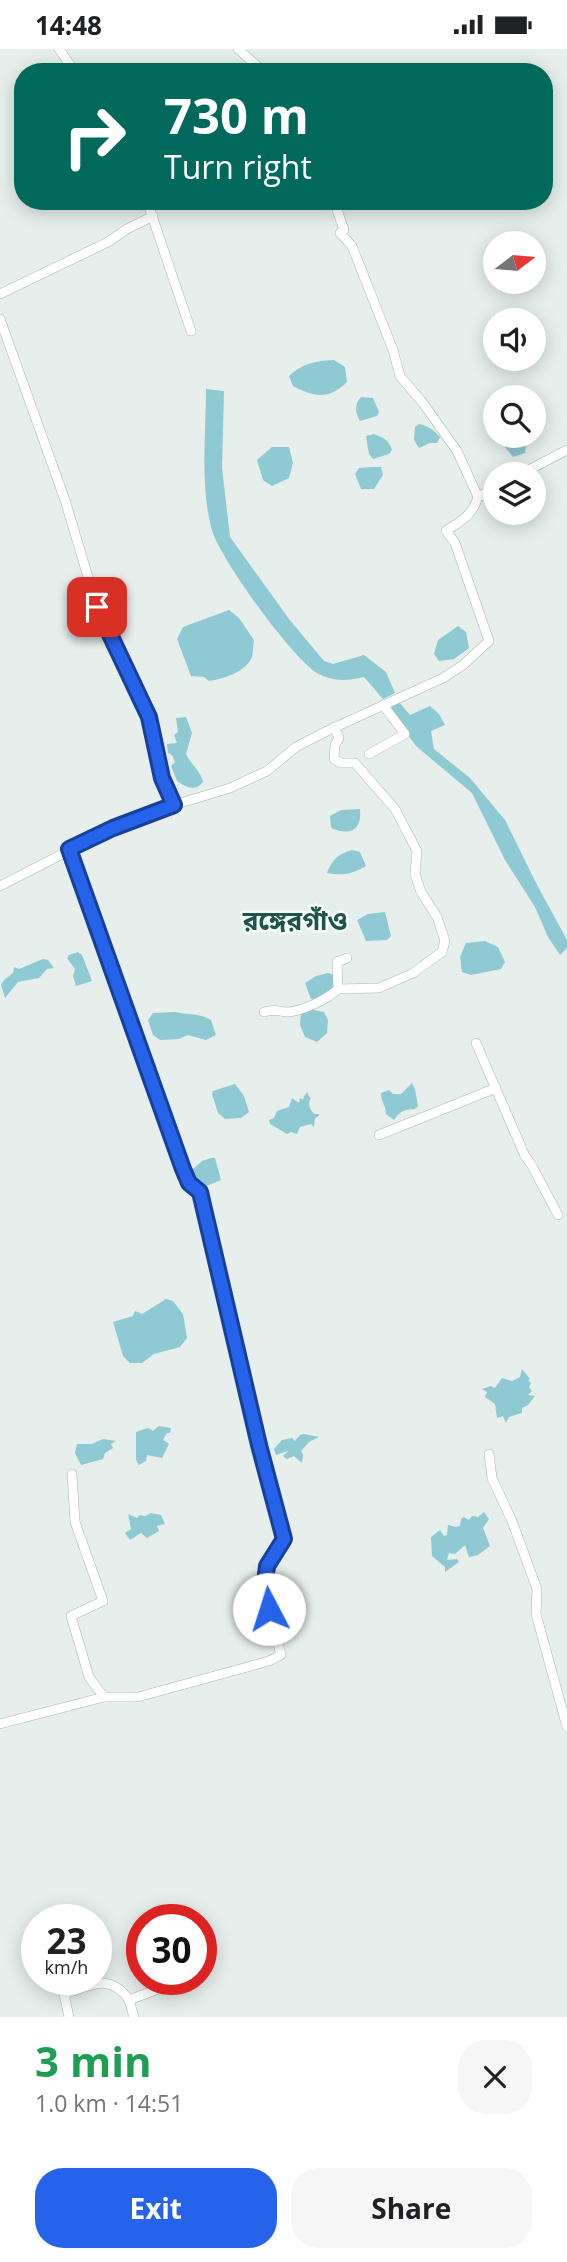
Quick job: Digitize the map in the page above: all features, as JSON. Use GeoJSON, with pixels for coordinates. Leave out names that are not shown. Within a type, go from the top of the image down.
{"type":"FeatureCollection","features":[{"type":"Feature","properties":{"kind":"street"},"geometry":{"type":"LineString","coordinates":[[238,49],[254,63]]}},
{"type":"Feature","properties":{"kind":"street"},"geometry":{"type":"LineString","coordinates":[[151,210],[191,331]]}},
{"type":"Feature","properties":{"kind":"street"},"geometry":{"type":"LineString","coordinates":[[337,210],[344,230],[340,233],[352,246],[393,350],[400,376],[451,442],[478,497]]}},
{"type":"Feature","properties":{"kind":"street"},"geometry":{"type":"LineString","coordinates":[[0,294],[108,242],[153,216]]}},
{"type":"Feature","properties":{"kind":"street"},"geometry":{"type":"LineString","coordinates":[[0,319],[65,500],[97,607],[149,717],[162,778],[174,805]]}},
{"type":"Feature","properties":{"kind":"street"},"geometry":{"type":"LineString","coordinates":[[544,462],[567,450]]}},
{"type":"Feature","properties":{"kind":"street"},"geometry":{"type":"LineString","coordinates":[[0,886],[113,828],[230,788],[267,771],[296,747],[443,678],[463,665],[489,642],[456,543],[446,531],[469,515],[478,497],[483,494]]}},
{"type":"Feature","properties":{"kind":"street"},"geometry":{"type":"LineString","coordinates":[[369,754],[405,734],[383,705]]}},
{"type":"Feature","properties":{"kind":"street"},"geometry":{"type":"LineString","coordinates":[[264,1012],[274,1009],[288,1012],[300,1009],[328,998],[338,989],[379,988],[413,973],[442,952],[445,941],[437,917],[421,892],[415,874],[417,851],[395,809],[355,763],[341,763],[334,758],[335,745],[339,738],[334,727]]}},
{"type":"Feature","properties":{"kind":"street"},"geometry":{"type":"LineString","coordinates":[[0,1724],[104,1697],[138,1697],[281,1655],[264,1591],[267,1566],[284,1539],[259,1445],[200,1192],[189,1183],[183,1169],[69,849]]}},
{"type":"Feature","properties":{"kind":"street"},"geometry":{"type":"LineString","coordinates":[[338,989],[337,962],[347,958]]}},
{"type":"Feature","properties":{"kind":"street"},"geometry":{"type":"LineString","coordinates":[[476,1044],[525,1157],[558,1215]]}},
{"type":"Feature","properties":{"kind":"street"},"geometry":{"type":"LineString","coordinates":[[379,1135],[496,1088]]}},
{"type":"Feature","properties":{"kind":"street"},"geometry":{"type":"LineString","coordinates":[[489,1454],[492,1478],[512,1521],[537,1589],[536,1614],[567,1727]]}},
{"type":"Feature","properties":{"kind":"street"},"geometry":{"type":"LineString","coordinates":[[72,1474],[75,1522],[103,1601],[71,1616],[89,1677],[104,1697]]}},
{"type":"Feature","properties":{"kind":"street"},"geometry":{"type":"LineString","coordinates":[[69,2017],[64,1994],[105,1982],[121,1987],[129,2000],[134,2017]]}},
{"type":"Feature","properties":{"kind":"street"},"geometry":{"type":"LineString","coordinates":[[129,2000],[142,1995]]}},
{"type":"Feature","properties":{"kind":"water"},"geometry":{"type":"Polygon","coordinates":[[[334,360],[345,367],[347,382],[334,392],[321,395],[293,386],[289,376],[299,368],[334,360]]]}},
{"type":"Feature","properties":{"kind":"water"},"geometry":{"type":"Polygon","coordinates":[[[206,389],[224,391],[222,468],[230,537],[289,619],[324,661],[333,664],[364,655],[386,672],[395,693],[383,699],[364,677],[340,680],[317,673],[274,628],[227,560],[216,541],[208,510],[205,476],[206,389]]]}},
{"type":"Feature","properties":{"kind":"water"},"geometry":{"type":"Polygon","coordinates":[[[361,397],[373,398],[379,412],[377,416],[360,421],[356,409],[361,397]]]}},
{"type":"Feature","properties":{"kind":"water"},"geometry":{"type":"Polygon","coordinates":[[[419,424],[428,427],[440,437],[437,443],[419,448],[414,440],[415,427],[419,424]]]}},
{"type":"Feature","properties":{"kind":"water"},"geometry":{"type":"Polygon","coordinates":[[[374,434],[386,440],[392,450],[389,454],[373,459],[369,454],[366,436],[374,434]]]}},
{"type":"Feature","properties":{"kind":"water"},"geometry":{"type":"Polygon","coordinates":[[[272,447],[289,447],[293,463],[289,478],[272,486],[263,480],[257,460],[272,447]]]}},
{"type":"Feature","properties":{"kind":"water"},"geometry":{"type":"Polygon","coordinates":[[[506,448],[526,448],[525,453],[513,457],[506,448]]]}},
{"type":"Feature","properties":{"kind":"water"},"geometry":{"type":"Polygon","coordinates":[[[381,467],[383,475],[374,489],[361,489],[355,474],[359,468],[381,467]]]}},
{"type":"Feature","properties":{"kind":"water"},"geometry":{"type":"Polygon","coordinates":[[[229,610],[239,618],[254,640],[252,657],[245,667],[215,680],[191,676],[177,639],[183,627],[229,610]]]}},
{"type":"Feature","properties":{"kind":"water"},"geometry":{"type":"Polygon","coordinates":[[[458,626],[466,632],[469,648],[454,659],[439,661],[434,654],[438,640],[458,626]]]}},
{"type":"Feature","properties":{"kind":"water"},"geometry":{"type":"Polygon","coordinates":[[[398,701],[410,715],[430,706],[439,714],[445,725],[431,731],[434,749],[470,778],[505,820],[567,940],[567,948],[560,955],[548,937],[535,907],[505,860],[472,793],[416,746],[388,707],[398,701]]]}},
{"type":"Feature","properties":{"kind":"water"},"geometry":{"type":"Polygon","coordinates":[[[186,717],[192,733],[186,754],[203,782],[194,788],[177,781],[171,766],[175,762],[168,753],[167,744],[177,743],[174,735],[178,732],[176,718],[186,717]]]}},
{"type":"Feature","properties":{"kind":"water"},"geometry":{"type":"Polygon","coordinates":[[[360,809],[359,822],[353,830],[331,828],[330,816],[341,810],[360,809]]]}},
{"type":"Feature","properties":{"kind":"water"},"geometry":{"type":"Polygon","coordinates":[[[352,850],[360,852],[366,866],[347,874],[327,873],[336,858],[352,850]]]}},
{"type":"Feature","properties":{"kind":"water"},"geometry":{"type":"Polygon","coordinates":[[[385,912],[391,936],[387,940],[366,941],[357,920],[368,914],[385,912]]]}},
{"type":"Feature","properties":{"kind":"water"},"geometry":{"type":"Polygon","coordinates":[[[485,941],[498,947],[505,962],[501,969],[471,975],[462,972],[460,957],[466,943],[485,941]]]}},
{"type":"Feature","properties":{"kind":"water"},"geometry":{"type":"Polygon","coordinates":[[[78,952],[82,955],[92,981],[76,986],[73,976],[75,969],[67,958],[78,952]]]}},
{"type":"Feature","properties":{"kind":"water"},"geometry":{"type":"Polygon","coordinates":[[[43,959],[48,960],[54,968],[47,969],[39,978],[18,982],[5,998],[1,985],[13,973],[14,967],[19,969],[43,959]]]}},
{"type":"Feature","properties":{"kind":"water"},"geometry":{"type":"Polygon","coordinates":[[[328,973],[337,976],[338,989],[322,1001],[311,999],[305,983],[328,973]]]}},
{"type":"Feature","properties":{"kind":"water"},"geometry":{"type":"Polygon","coordinates":[[[308,1009],[324,1012],[328,1020],[327,1033],[317,1042],[305,1037],[300,1025],[301,1013],[308,1009]]]}},
{"type":"Feature","properties":{"kind":"water"},"geometry":{"type":"Polygon","coordinates":[[[175,1012],[211,1020],[216,1035],[206,1040],[188,1035],[179,1039],[160,1040],[153,1035],[148,1020],[153,1013],[175,1012]]]}},
{"type":"Feature","properties":{"kind":"water"},"geometry":{"type":"Polygon","coordinates":[[[412,1083],[418,1106],[401,1112],[394,1120],[386,1114],[381,1093],[389,1090],[393,1094],[401,1094],[412,1083]]]}},
{"type":"Feature","properties":{"kind":"water"},"geometry":{"type":"Polygon","coordinates":[[[235,1084],[244,1096],[249,1112],[241,1118],[225,1119],[218,1113],[212,1094],[213,1091],[235,1084]]]}},
{"type":"Feature","properties":{"kind":"water"},"geometry":{"type":"Polygon","coordinates":[[[308,1092],[311,1098],[310,1109],[319,1114],[315,1118],[314,1127],[311,1124],[300,1127],[297,1134],[287,1134],[270,1124],[269,1120],[274,1118],[277,1111],[289,1107],[292,1098],[299,1103],[300,1098],[303,1100],[308,1092]]]}},
{"type":"Feature","properties":{"kind":"water"},"geometry":{"type":"Polygon","coordinates":[[[215,1158],[221,1180],[196,1190],[191,1171],[202,1161],[215,1158]]]}},
{"type":"Feature","properties":{"kind":"water"},"geometry":{"type":"Polygon","coordinates":[[[166,1299],[173,1301],[183,1314],[187,1338],[180,1347],[154,1354],[142,1363],[130,1363],[123,1356],[113,1322],[133,1316],[135,1311],[142,1314],[166,1299]]]}},
{"type":"Feature","properties":{"kind":"water"},"geometry":{"type":"Polygon","coordinates":[[[522,1369],[531,1383],[529,1387],[532,1391],[528,1395],[535,1396],[522,1408],[522,1413],[509,1417],[506,1423],[503,1416],[497,1418],[495,1404],[485,1397],[487,1392],[482,1389],[491,1386],[495,1388],[502,1378],[512,1381],[520,1377],[522,1369]]]}},
{"type":"Feature","properties":{"kind":"water"},"geometry":{"type":"Polygon","coordinates":[[[159,1426],[171,1428],[163,1440],[169,1444],[162,1458],[147,1455],[146,1461],[139,1465],[136,1460],[136,1432],[148,1428],[153,1431],[159,1426]]]}},
{"type":"Feature","properties":{"kind":"water"},"geometry":{"type":"Polygon","coordinates":[[[304,1434],[319,1437],[309,1442],[301,1451],[302,1463],[294,1456],[287,1459],[283,1456],[288,1451],[276,1455],[274,1449],[282,1440],[292,1438],[295,1441],[304,1434]]]}},
{"type":"Feature","properties":{"kind":"water"},"geometry":{"type":"Polygon","coordinates":[[[103,1439],[116,1441],[111,1444],[113,1448],[105,1453],[103,1459],[81,1465],[75,1453],[77,1444],[92,1444],[103,1439]]]}},
{"type":"Feature","properties":{"kind":"water"},"geometry":{"type":"Polygon","coordinates":[[[484,1512],[489,1519],[483,1528],[490,1546],[478,1555],[469,1557],[465,1545],[455,1554],[449,1553],[447,1560],[457,1559],[459,1562],[445,1572],[445,1567],[432,1556],[431,1537],[440,1530],[444,1536],[447,1535],[448,1525],[460,1526],[464,1517],[469,1520],[472,1516],[478,1517],[484,1512]]]}},
{"type":"Feature","properties":{"kind":"water"},"geometry":{"type":"Polygon","coordinates":[[[151,1513],[161,1515],[165,1524],[157,1526],[159,1531],[147,1538],[141,1533],[130,1540],[125,1533],[131,1529],[128,1514],[137,1518],[151,1513]]]}},
{"type":"Feature","properties":{"kind":"district","name":"রঙ্গেরগাঁও"},"geometry":{"type":"Point","coordinates":[295,920]}},
{"type":"Feature","properties":{"kind":"route"},"geometry":{"type":"LineString","coordinates":[[97,607],[149,717],[162,778],[174,805],[113,828],[69,849],[183,1169],[189,1183],[200,1192],[259,1445],[284,1539],[267,1566],[264,1591],[269,1609]]}}]}
